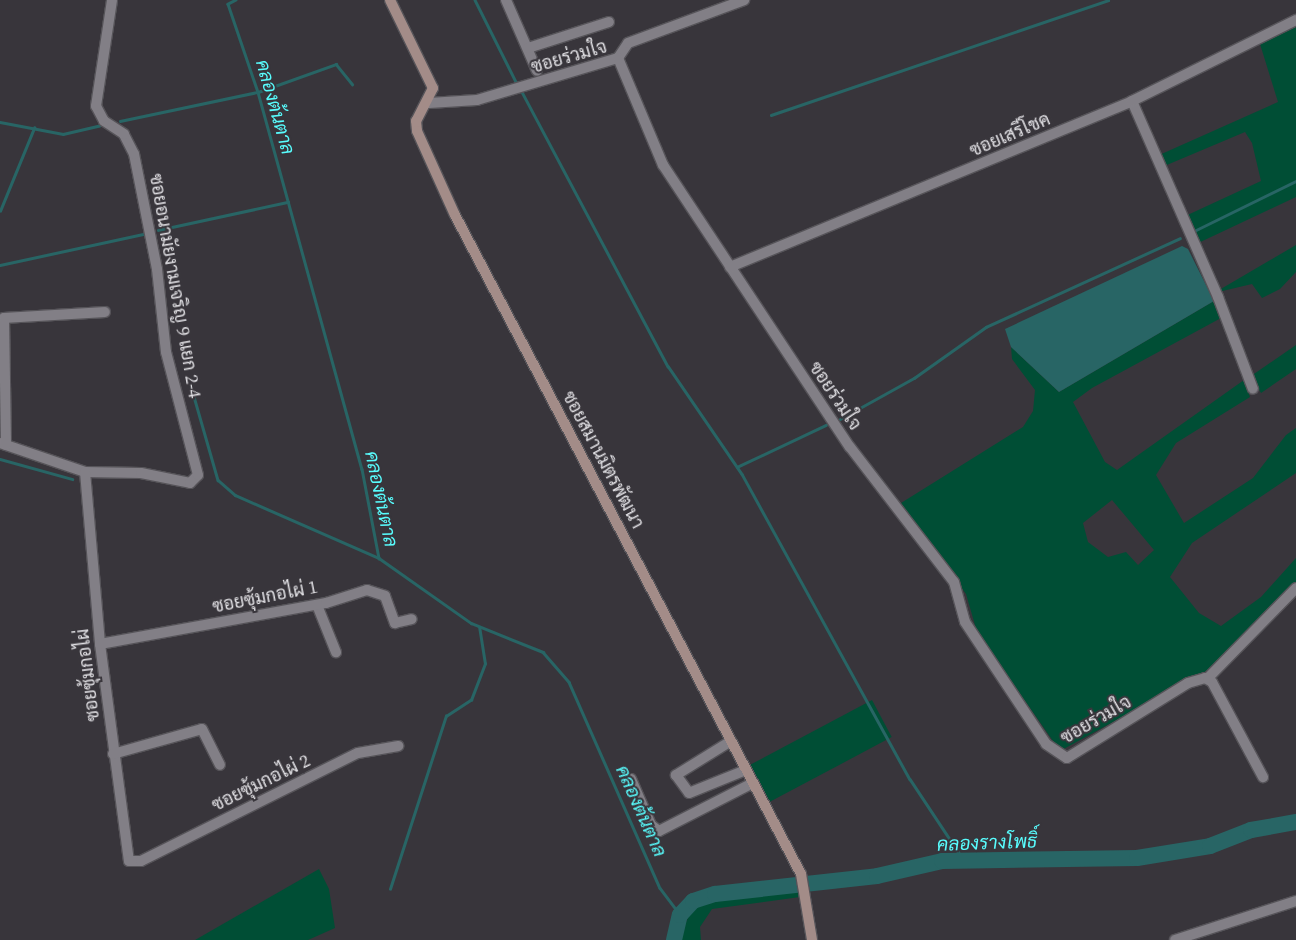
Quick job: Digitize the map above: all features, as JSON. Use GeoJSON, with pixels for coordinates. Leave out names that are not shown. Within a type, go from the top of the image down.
{"type":"FeatureCollection","features":[{"type":"Feature","properties":{"kind":"street","name":"ซอยอนามัยงามเจริญ 9 แยก 2-4"},"geometry":{"type":"LineString","coordinates":[[3,444],[85,472],[142,472],[190,483],[199,470],[171,376],[158,269],[134,154],[124,134],[104,121],[96,106],[112,0]]}},
{"type":"Feature","properties":{"kind":"street","name":"ซอยสมานมิตรพัฒนา"},"geometry":{"type":"LineString","coordinates":[[390,0],[398,24],[426,70],[433,88],[429,103],[416,125],[455,215],[801,874],[807,897],[812,940]]}},
{"type":"Feature","properties":{"kind":"street"},"geometry":{"type":"LineString","coordinates":[[506,0],[537,71]]}},
{"type":"Feature","properties":{"kind":"street"},"geometry":{"type":"LineString","coordinates":[[618,58],[628,43],[744,0]]}},
{"type":"Feature","properties":{"kind":"street","name":"ซอยเสรีโชค"},"geometry":{"type":"LineString","coordinates":[[730,267],[1132,101],[1296,20]]}},
{"type":"Feature","properties":{"kind":"street"},"geometry":{"type":"LineString","coordinates":[[528,48],[609,22]]}},
{"type":"Feature","properties":{"kind":"street","name":"ซอยร่วมใจ"},"geometry":{"type":"LineString","coordinates":[[429,103],[453,104],[500,94],[618,58],[663,165],[863,466],[954,582],[969,629],[1054,752],[1061,758],[1076,754],[1188,683],[1208,678],[1296,588]]}},
{"type":"Feature","properties":{"kind":"street"},"geometry":{"type":"LineString","coordinates":[[1132,101],[1218,297],[1253,389]]}},
{"type":"Feature","properties":{"kind":"street"},"geometry":{"type":"LineString","coordinates":[[3,444],[4,318],[104,312]]}},
{"type":"Feature","properties":{"kind":"street","name":"ซอยซุ้มกอไผ่"},"geometry":{"type":"LineString","coordinates":[[85,472],[100,644],[125,852],[129,860],[141,861]]}},
{"type":"Feature","properties":{"kind":"street","name":"ซอยซุ้มกอไผ่ 1"},"geometry":{"type":"LineString","coordinates":[[100,644],[317,605],[374,589],[385,596],[394,623],[412,619]]}},
{"type":"Feature","properties":{"kind":"street"},"geometry":{"type":"LineString","coordinates":[[317,605],[336,652]]}},
{"type":"Feature","properties":{"kind":"street"},"geometry":{"type":"LineString","coordinates":[[1208,678],[1263,777]]}},
{"type":"Feature","properties":{"kind":"street"},"geometry":{"type":"LineString","coordinates":[[113,754],[202,729],[220,765]]}},
{"type":"Feature","properties":{"kind":"street"},"geometry":{"type":"LineString","coordinates":[[731,742],[676,775],[689,793],[746,770]]}},
{"type":"Feature","properties":{"kind":"street","name":"ซอยซุ้มกอไผ่ 2"},"geometry":{"type":"LineString","coordinates":[[141,861],[358,753],[398,746]]}},
{"type":"Feature","properties":{"kind":"street"},"geometry":{"type":"LineString","coordinates":[[631,779],[651,825],[659,832],[754,783]]}},
{"type":"Feature","properties":{"kind":"street"},"geometry":{"type":"LineString","coordinates":[[1175,940],[1296,901]]}},
{"type":"Feature","properties":{"kind":"green space"},"geometry":{"type":"Polygon","coordinates":[[[1296,27],[1296,197],[1194,245],[1181,218],[1261,181],[1252,143],[1245,132],[1162,167],[1157,156],[1278,102],[1260,44],[1296,27]]]}},
{"type":"Feature","properties":{"kind":"green space"},"geometry":{"type":"Polygon","coordinates":[[[1296,245],[1296,272],[1280,289],[1262,298],[1252,284],[1214,293],[1296,245]]]}},
{"type":"Feature","properties":{"kind":"green space"},"geometry":{"type":"Polygon","coordinates":[[[1214,301],[1221,318],[1092,388],[1073,402],[1105,462],[1117,470],[1244,380],[1250,397],[1176,443],[1156,475],[1184,523],[1253,478],[1286,435],[1296,428],[1296,473],[1192,543],[1170,577],[1199,613],[1221,626],[1261,597],[1296,558],[1296,584],[1206,671],[1060,751],[977,632],[966,594],[901,503],[1023,427],[1033,411],[1035,390],[1012,359],[1011,347],[1059,392],[1214,301]],[[1112,500],[1083,523],[1088,542],[1108,557],[1126,552],[1138,565],[1154,550],[1112,500]]]}},
{"type":"Feature","properties":{"kind":"green space"},"geometry":{"type":"Polygon","coordinates":[[[1296,345],[1296,369],[1261,393],[1251,376],[1296,345]]]}},
{"type":"Feature","properties":{"kind":"green space"},"geometry":{"type":"Polygon","coordinates":[[[872,700],[892,737],[770,802],[750,765],[872,700]]]}},
{"type":"Feature","properties":{"kind":"green space"},"geometry":{"type":"Polygon","coordinates":[[[319,869],[329,889],[335,928],[308,940],[195,940],[319,869]]]}},
{"type":"Feature","properties":{"kind":"green space"},"geometry":{"type":"Polygon","coordinates":[[[798,889],[800,897],[712,909],[700,927],[701,940],[678,940],[691,911],[711,900],[798,889]]]}},
{"type":"Feature","properties":{"kind":"water"},"geometry":{"type":"Polygon","coordinates":[[[1182,246],[1188,249],[1214,301],[1059,392],[1011,347],[1005,329],[1182,246]]]}},
{"type":"Feature","properties":{"kind":"waterway","name":"คลองต้นตาล"},"geometry":{"type":"LineString","coordinates":[[236,0],[228,4],[258,92],[362,469],[379,558],[471,623],[543,652],[569,682],[660,888],[680,915]]}},
{"type":"Feature","properties":{"kind":"waterway"},"geometry":{"type":"LineString","coordinates":[[475,0],[518,86]]}},
{"type":"Feature","properties":{"kind":"waterway"},"geometry":{"type":"LineString","coordinates":[[771,115],[1108,0]]}},
{"type":"Feature","properties":{"kind":"waterway"},"geometry":{"type":"LineString","coordinates":[[120,121],[258,92],[336,64],[352,84]]}},
{"type":"Feature","properties":{"kind":"waterway"},"geometry":{"type":"LineString","coordinates":[[521,90],[668,366],[742,474],[910,779],[965,862]]}},
{"type":"Feature","properties":{"kind":"waterway"},"geometry":{"type":"LineString","coordinates":[[0,122],[63,134],[99,126]]}},
{"type":"Feature","properties":{"kind":"waterway"},"geometry":{"type":"LineString","coordinates":[[0,211],[34,128]]}},
{"type":"Feature","properties":{"kind":"waterway"},"geometry":{"type":"LineString","coordinates":[[1194,231],[1296,181]]}},
{"type":"Feature","properties":{"kind":"waterway"},"geometry":{"type":"LineString","coordinates":[[158,230],[288,202]]}},
{"type":"Feature","properties":{"kind":"waterway"},"geometry":{"type":"LineString","coordinates":[[0,265],[143,234]]}},
{"type":"Feature","properties":{"kind":"waterway"},"geometry":{"type":"LineString","coordinates":[[840,419],[914,378],[986,327],[1180,238]]}},
{"type":"Feature","properties":{"kind":"waterway"},"geometry":{"type":"LineString","coordinates":[[191,386],[218,480],[235,495],[379,558]]}},
{"type":"Feature","properties":{"kind":"waterway"},"geometry":{"type":"LineString","coordinates":[[737,467],[826,425]]}},
{"type":"Feature","properties":{"kind":"waterway"},"geometry":{"type":"LineString","coordinates":[[0,459],[72,479]]}},
{"type":"Feature","properties":{"kind":"waterway"},"geometry":{"type":"LineString","coordinates":[[390,889],[446,716],[471,700],[485,664],[479,627]]}},
{"type":"Feature","properties":{"kind":"waterway","name":"คลองรางโพธิ์"},"geometry":{"type":"LineString","coordinates":[[674,940],[680,915],[693,901],[715,894],[877,876],[942,861],[1137,858],[1210,846],[1251,830],[1296,822]]}}]}
